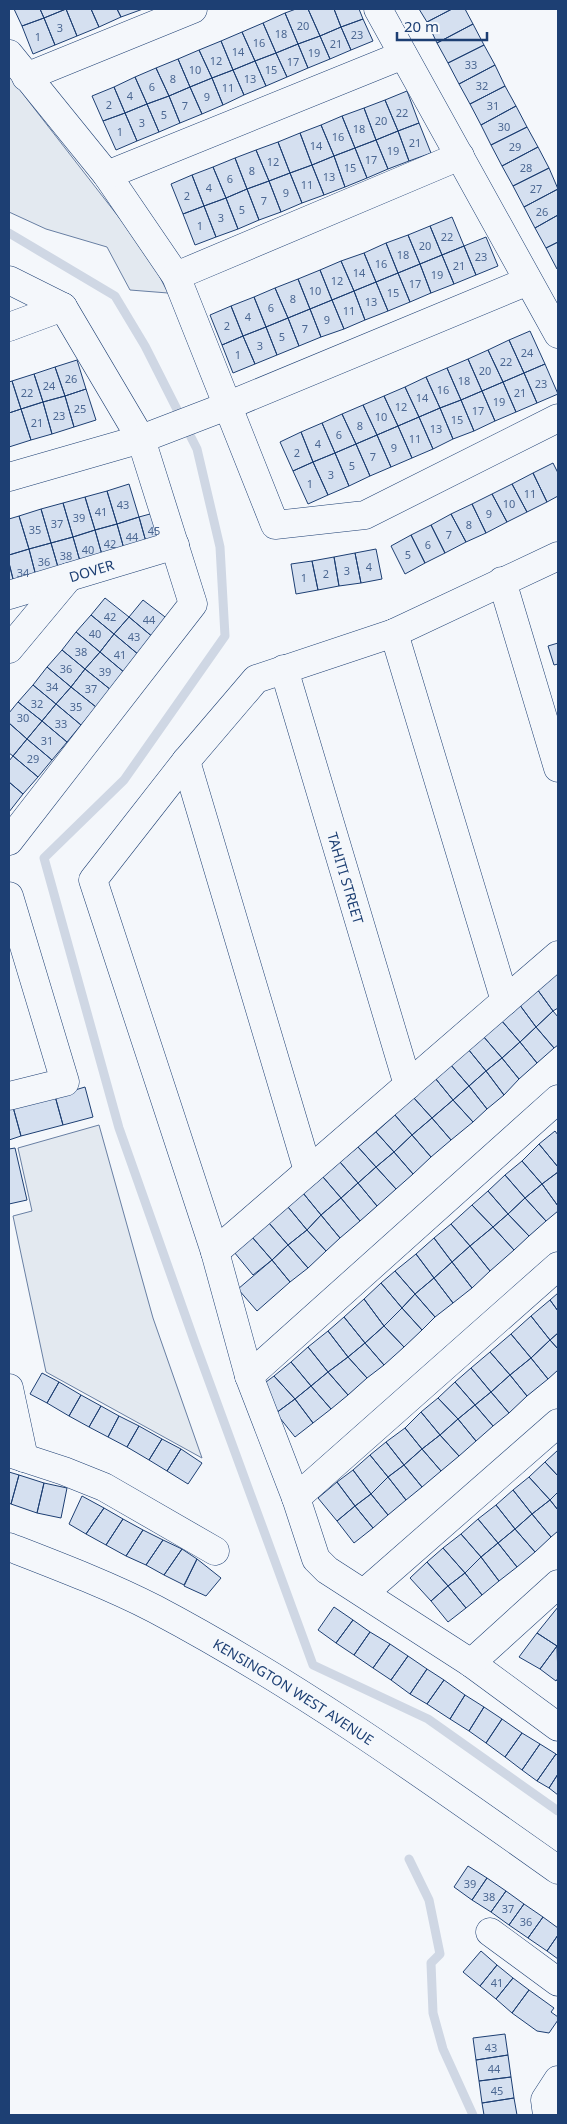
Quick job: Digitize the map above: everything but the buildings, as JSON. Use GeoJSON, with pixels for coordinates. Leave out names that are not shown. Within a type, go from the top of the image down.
{"type":"FeatureCollection","features":[{"type":"Feature","properties":{"kind":"street"},"geometry":{"type":"LineString","coordinates":[[26,77],[193,9]]}},
{"type":"Feature","properties":{"kind":"street"},"geometry":{"type":"LineString","coordinates":[[378,9],[558,334]]}},
{"type":"Feature","properties":{"kind":"street"},"geometry":{"type":"LineString","coordinates":[[9,54],[107,175],[176,276],[220,409],[275,525],[365,514],[558,418]]}},
{"type":"Feature","properties":{"kind":"street"},"geometry":{"type":"LineString","coordinates":[[107,175],[403,55]]}},
{"type":"Feature","properties":{"kind":"street"},"geometry":{"type":"LineString","coordinates":[[176,276],[460,156]]}},
{"type":"Feature","properties":{"kind":"street"},"geometry":{"type":"LineString","coordinates":[[9,280],[63,307],[151,435],[175,545],[193,604],[9,842]]}},
{"type":"Feature","properties":{"kind":"street"},"geometry":{"type":"LineString","coordinates":[[9,477],[151,435],[220,409],[528,281]]}},
{"type":"Feature","properties":{"kind":"street"},"geometry":{"type":"LineString","coordinates":[[9,327],[63,307]]}},
{"type":"Feature","properties":{"kind":"street","name":"DOVER"},"geometry":{"type":"LineString","coordinates":[[9,595],[175,545]]}},
{"type":"Feature","properties":{"kind":"street"},"geometry":{"type":"LineString","coordinates":[[558,556],[394,633],[256,679],[186,761],[93,880],[215,1252],[249,1376],[296,1498],[316,1559],[327,1570],[470,1663],[558,1727]]}},
{"type":"Feature","properties":{"kind":"street"},"geometry":{"type":"LineString","coordinates":[[9,649],[69,577]]}},
{"type":"Feature","properties":{"kind":"street"},"geometry":{"type":"LineString","coordinates":[[502,582],[558,768]]}},
{"type":"Feature","properties":{"kind":"street"},"geometry":{"type":"LineString","coordinates":[[394,633],[505,1001]]}},
{"type":"Feature","properties":{"kind":"street","name":"TAHITI STREET"},"geometry":{"type":"LineString","coordinates":[[284,669],[408,1085]]}},
{"type":"Feature","properties":{"kind":"street"},"geometry":{"type":"LineString","coordinates":[[186,761],[308,1171]]}},
{"type":"Feature","properties":{"kind":"street"},"geometry":{"type":"LineString","coordinates":[[9,896],[18,963],[65,1082],[9,1096]]}},
{"type":"Feature","properties":{"kind":"street"},"geometry":{"type":"LineString","coordinates":[[215,1252],[558,955]]}},
{"type":"Feature","properties":{"kind":"street"},"geometry":{"type":"LineString","coordinates":[[249,1376],[558,1099]]}},
{"type":"Feature","properties":{"kind":"street"},"geometry":{"type":"LineString","coordinates":[[296,1498],[558,1266]]}},
{"type":"Feature","properties":{"kind":"street"},"geometry":{"type":"LineString","coordinates":[[9,1388],[17,1456],[64,1471],[104,1487],[215,1551]]}},
{"type":"Feature","properties":{"kind":"street"},"geometry":{"type":"LineString","coordinates":[[364,1593],[558,1423]]}},
{"type":"Feature","properties":{"kind":"street","name":"KENSINGTON WEST AVENUE"},"geometry":{"type":"LineString","coordinates":[[9,1547],[61,1567],[154,1609],[279,1682],[377,1744],[558,1870]]}},
{"type":"Feature","properties":{"kind":"street"},"geometry":{"type":"LineString","coordinates":[[470,1663],[558,1584]]}},
{"type":"Feature","properties":{"kind":"street"},"geometry":{"type":"LineString","coordinates":[[490,1932],[558,1982]]}},
{"type":"Feature","properties":{"kind":"street"},"geometry":{"type":"LineString","coordinates":[[547,2115],[545,2100],[558,2080]]}},
{"type":"Feature","properties":{"kind":"shaded area"},"geometry":{"type":"Polygon","coordinates":[[[9,76],[149,256],[168,293],[130,290],[107,247],[46,229],[9,212],[9,76]]]}},
{"type":"Feature","properties":{"kind":"shaded area"},"geometry":{"type":"Polygon","coordinates":[[[99,1125],[153,1318],[202,1458],[46,1372],[13,1216],[32,1211],[18,1148],[99,1125]]]}},
{"type":"Feature","properties":{"kind":"waterway"},"geometry":{"type":"LineString","coordinates":[[9,233],[115,296],[145,346],[197,449],[220,547],[225,636],[124,780],[44,858],[119,1128],[195,1343],[313,1665],[428,1719],[558,1811]]}},
{"type":"Feature","properties":{"kind":"waterway"},"geometry":{"type":"LineString","coordinates":[[409,1859],[429,1900],[440,1954],[431,1963],[433,2013],[443,2049],[473,2115]]}}]}
